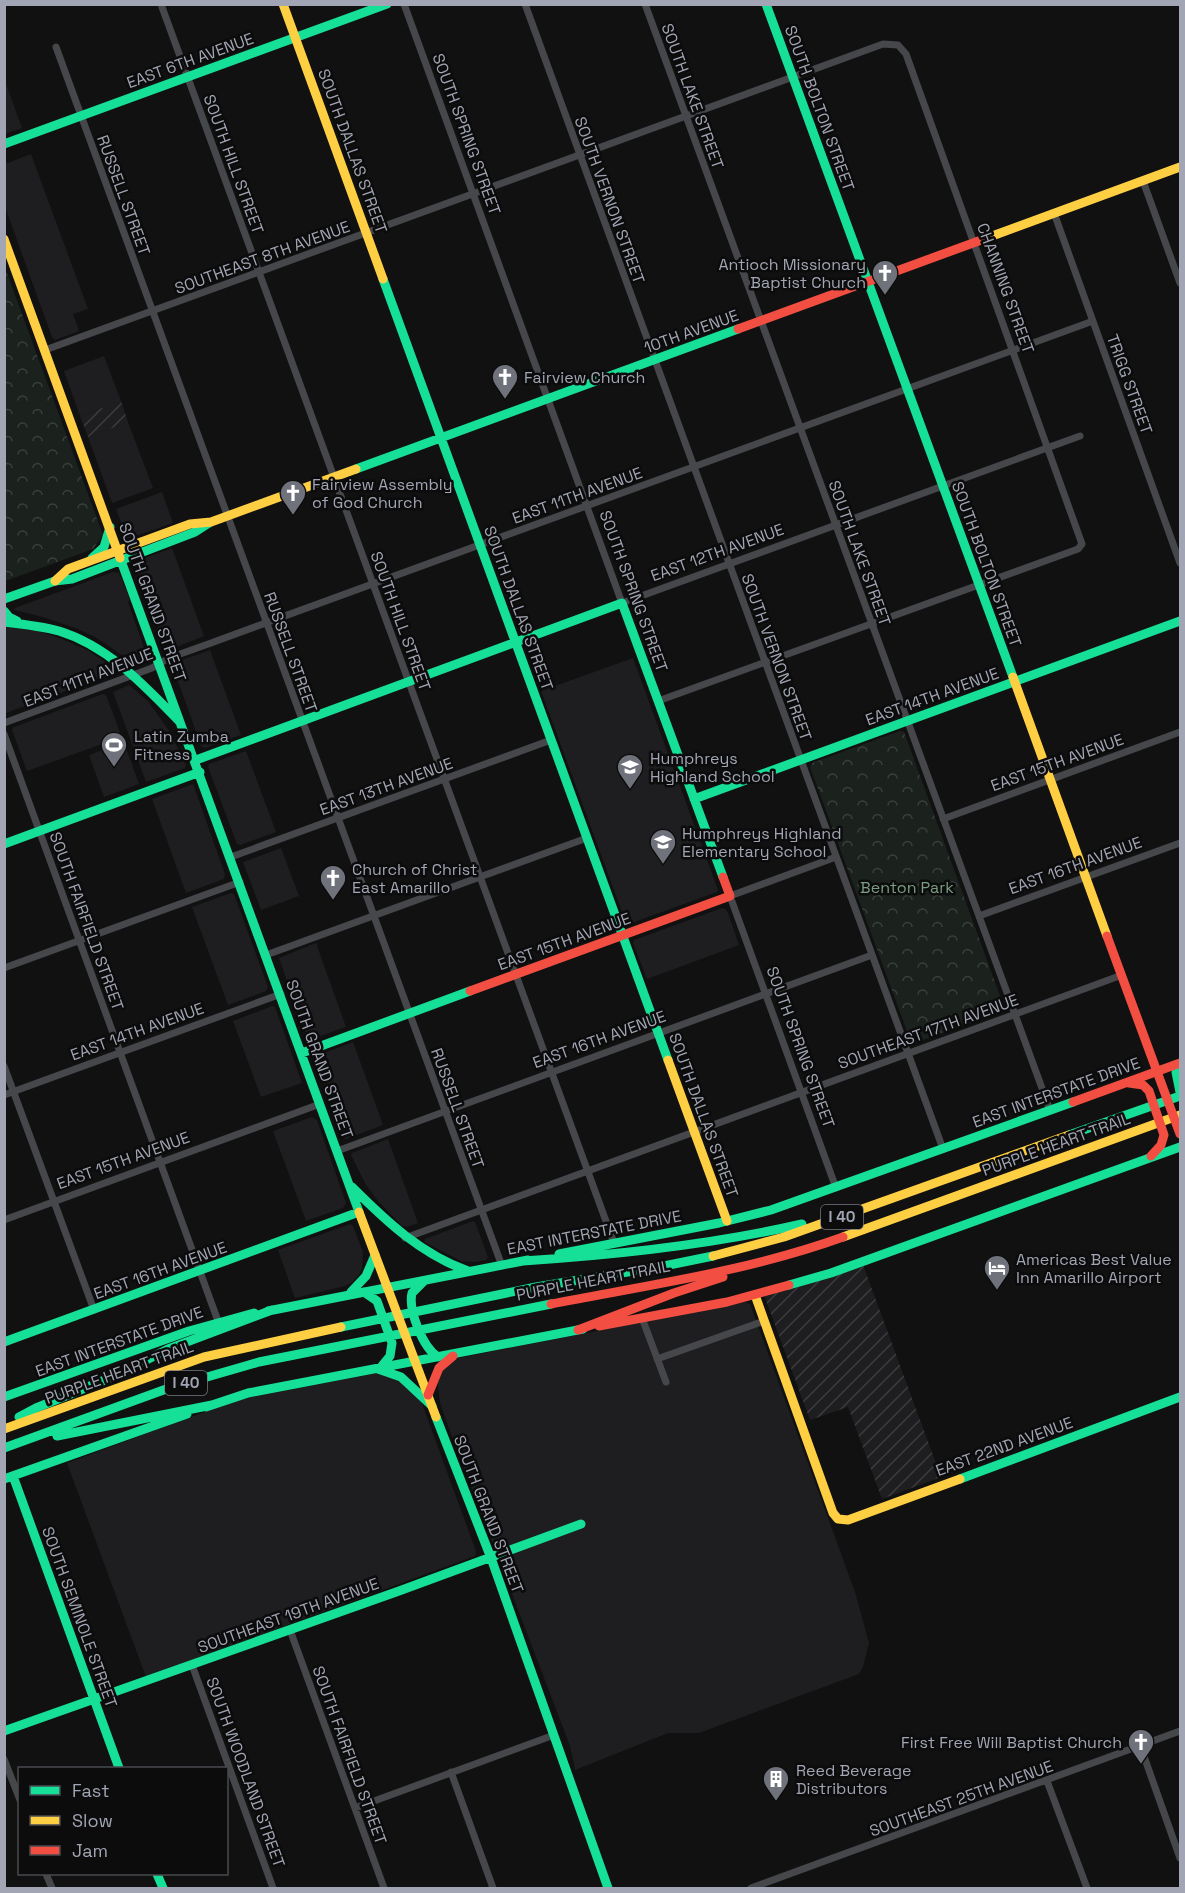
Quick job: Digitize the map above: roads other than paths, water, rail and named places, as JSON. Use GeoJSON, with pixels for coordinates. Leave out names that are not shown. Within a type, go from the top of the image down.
{"type":"FeatureCollection","features":[{"type":"Feature","properties":{"kind":"main road","name":"SOUTH DALLAS STREET"},"geometry":{"type":"LineString","coordinates":[[283,4],[727,1221]]}},
{"type":"Feature","properties":{"kind":"main road","name":"EAST 6TH AVENUE"},"geometry":{"type":"LineString","coordinates":[[4,144],[387,4]]}},
{"type":"Feature","properties":{"kind":"main road","name":"SOUTH BOLTON STREET"},"geometry":{"type":"LineString","coordinates":[[766,4],[1180,1134]]}},
{"type":"Feature","properties":{"kind":"main road","name":"10TH AVENUE"},"geometry":{"type":"LineString","coordinates":[[55,581],[72,579],[195,532],[211,522],[334,476],[1180,167]]}},
{"type":"Feature","properties":{"kind":"main road","name":"SOUTH GRAND STREET"},"geometry":{"type":"LineString","coordinates":[[4,239],[388,1292],[490,1558],[608,1888]]}},
{"type":"Feature","properties":{"kind":"main road","name":"10TH AVENUE"},"geometry":{"type":"LineString","coordinates":[[55,581],[68,569],[118,550],[190,524],[211,522]]}},
{"type":"Feature","properties":{"kind":"main road"},"geometry":{"type":"LineString","coordinates":[[85,563],[104,547],[110,527]]}},
{"type":"Feature","properties":{"kind":"main road"},"geometry":{"type":"LineString","coordinates":[[4,599],[55,581]]}},
{"type":"Feature","properties":{"kind":"main road","name":"EAST 12TH AVENUE"},"geometry":{"type":"LineString","coordinates":[[195,760],[622,603]]}},
{"type":"Feature","properties":{"kind":"main road","name":"SOUTH SPRING STREET"},"geometry":{"type":"LineString","coordinates":[[622,603],[730,896]]}},
{"type":"Feature","properties":{"kind":"main road"},"geometry":{"type":"LineString","coordinates":[[4,611],[9,617],[20,622]]}},
{"type":"Feature","properties":{"kind":"main road","name":"EAST 14TH AVENUE"},"geometry":{"type":"LineString","coordinates":[[694,799],[1180,621]]}},
{"type":"Feature","properties":{"kind":"main road"},"geometry":{"type":"LineString","coordinates":[[4,622],[20,622],[49,628],[81,640],[106,653],[134,675],[183,725]]}},
{"type":"Feature","properties":{"kind":"main road"},"geometry":{"type":"LineString","coordinates":[[4,844],[200,772]]}},
{"type":"Feature","properties":{"kind":"main road","name":"EAST 15TH AVENUE"},"geometry":{"type":"LineString","coordinates":[[302,1053],[730,896]]}},
{"type":"Feature","properties":{"kind":"main road","name":"EAST INTERSTATE DRIVE"},"geometry":{"type":"LineString","coordinates":[[4,1397],[218,1321],[245,1314],[364,1292],[388,1292],[424,1280],[614,1244],[771,1210],[1180,1062]]}},
{"type":"Feature","properties":{"kind":"main road"},"geometry":{"type":"LineString","coordinates":[[1180,1068],[1176,1072],[1180,1094]]}},
{"type":"Feature","properties":{"kind":"main road"},"geometry":{"type":"LineString","coordinates":[[1125,1083],[1143,1085],[1149,1091],[1164,1135],[1161,1145],[1150,1158]]}},
{"type":"Feature","properties":{"kind":"main road","name":"PURPLE HEART TRAIL"},"geometry":{"type":"LineString","coordinates":[[4,1427],[204,1357],[238,1348],[536,1287],[664,1266],[731,1252],[784,1237],[1138,1112],[1180,1094]]}},
{"type":"Feature","properties":{"kind":"main road","name":"PURPLE HEART TRAIL"},"geometry":{"type":"LineString","coordinates":[[7,1448],[170,1388],[259,1362],[777,1258],[824,1244],[1180,1115]]}},
{"type":"Feature","properties":{"kind":"main road"},"geometry":{"type":"LineString","coordinates":[[9,1478],[248,1393],[378,1368],[414,1358],[438,1358],[755,1295],[831,1273],[1180,1147]]}},
{"type":"Feature","properties":{"kind":"main road"},"geometry":{"type":"LineString","coordinates":[[350,1185],[405,1238],[426,1254],[450,1266],[470,1272]]}},
{"type":"Feature","properties":{"kind":"main road"},"geometry":{"type":"LineString","coordinates":[[523,1261],[642,1253],[794,1226],[864,1209]]}},
{"type":"Feature","properties":{"kind":"main road","name":"EAST 16TH AVENUE"},"geometry":{"type":"LineString","coordinates":[[4,1342],[359,1212]]}},
{"type":"Feature","properties":{"kind":"main road"},"geometry":{"type":"LineString","coordinates":[[344,1296],[359,1287],[366,1278],[375,1255]]}},
{"type":"Feature","properties":{"kind":"main road"},"geometry":{"type":"LineString","coordinates":[[578,1330],[674,1293],[777,1258]]}},
{"type":"Feature","properties":{"kind":"main road"},"geometry":{"type":"LineString","coordinates":[[424,1280],[411,1295],[411,1304],[427,1347],[438,1358]]}},
{"type":"Feature","properties":{"kind":"main road"},"geometry":{"type":"LineString","coordinates":[[364,1292],[377,1301],[392,1343],[390,1356],[378,1368]]}},
{"type":"Feature","properties":{"kind":"main road"},"geometry":{"type":"LineString","coordinates":[[755,1295],[764,1321]]}},
{"type":"Feature","properties":{"kind":"main road"},"geometry":{"type":"LineString","coordinates":[[4,1427],[36,1408],[117,1375],[168,1349],[272,1310]]}},
{"type":"Feature","properties":{"kind":"main road","name":"EAST 22ND AVENUE"},"geometry":{"type":"LineString","coordinates":[[764,1321],[833,1513],[838,1519],[848,1520],[1180,1397]]}},
{"type":"Feature","properties":{"kind":"main road"},"geometry":{"type":"LineString","coordinates":[[428,1395],[434,1375],[440,1366],[457,1353]]}},
{"type":"Feature","properties":{"kind":"main road"},"geometry":{"type":"LineString","coordinates":[[378,1368],[401,1377],[432,1406]]}},
{"type":"Feature","properties":{"kind":"main road"},"geometry":{"type":"LineString","coordinates":[[7,1448],[91,1428],[213,1404]]}},
{"type":"Feature","properties":{"kind":"main road","name":"SOUTH SEMINOLE STREET"},"geometry":{"type":"LineString","coordinates":[[9,1478],[119,1767]]}},
{"type":"Feature","properties":{"kind":"main road","name":"SOUTHEAST 19TH AVENUE"},"geometry":{"type":"LineString","coordinates":[[4,1731],[581,1524]]}},
{"type":"Feature","properties":{"kind":"street","name":"SOUTH SPRING STREET"},"geometry":{"type":"LineString","coordinates":[[404,4],[622,603]]}},
{"type":"Feature","properties":{"kind":"street","name":"SOUTH VERNON STREET"},"geometry":{"type":"LineString","coordinates":[[525,4],[943,1149]]}},
{"type":"Feature","properties":{"kind":"street","name":"SOUTH LAKE STREET"},"geometry":{"type":"LineString","coordinates":[[645,4],[1050,1110]]}},
{"type":"Feature","properties":{"kind":"street","name":"SOUTH HILL STREET"},"geometry":{"type":"LineString","coordinates":[[162,7],[614,1244]]}},
{"type":"Feature","properties":{"kind":"street","name":"SOUTHEAST 8TH AVENUE"},"geometry":{"type":"LineString","coordinates":[[45,350],[884,44],[898,45]]}},
{"type":"Feature","properties":{"kind":"street","name":"CHANNING STREET"},"geometry":{"type":"LineString","coordinates":[[898,45],[906,54],[1014,349],[1082,544],[1078,549],[979,585]]}},
{"type":"Feature","properties":{"kind":"street","name":"RUSSELL STREET"},"geometry":{"type":"LineString","coordinates":[[56,47],[502,1266]]}},
{"type":"Feature","properties":{"kind":"street"},"geometry":{"type":"LineString","coordinates":[[1143,181],[1180,283]]}},
{"type":"Feature","properties":{"kind":"street","name":"TRIGG STREET"},"geometry":{"type":"LineString","coordinates":[[1054,213],[1180,563]]}},
{"type":"Feature","properties":{"kind":"street","name":"EAST 11TH AVENUE"},"geometry":{"type":"LineString","coordinates":[[4,723],[134,675],[170,658],[266,622],[1093,321]]}},
{"type":"Feature","properties":{"kind":"street","name":"EAST 12TH AVENUE"},"geometry":{"type":"LineString","coordinates":[[622,603],[1080,436]]}},
{"type":"Feature","properties":{"kind":"street"},"geometry":{"type":"LineString","coordinates":[[658,701],[979,585]]}},
{"type":"Feature","properties":{"kind":"street","name":"EAST 15TH AVENUE"},"geometry":{"type":"LineString","coordinates":[[943,819],[1180,732]]}},
{"type":"Feature","properties":{"kind":"street","name":"SOUTH FAIRFIELD STREET"},"geometry":{"type":"LineString","coordinates":[[4,734],[218,1321]]}},
{"type":"Feature","properties":{"kind":"street","name":"EAST 13TH AVENUE"},"geometry":{"type":"LineString","coordinates":[[231,857],[551,740]]}},
{"type":"Feature","properties":{"kind":"street"},"geometry":{"type":"LineString","coordinates":[[266,955],[587,838]]}},
{"type":"Feature","properties":{"kind":"street","name":"EAST 16TH AVENUE"},"geometry":{"type":"LineString","coordinates":[[979,916],[1180,843]]}},
{"type":"Feature","properties":{"kind":"street","name":"EAST 15TH AVENUE"},"geometry":{"type":"LineString","coordinates":[[730,896],[836,857]]}},
{"type":"Feature","properties":{"kind":"street"},"geometry":{"type":"LineString","coordinates":[[4,968],[240,882]]}},
{"type":"Feature","properties":{"kind":"street","name":"SOUTH SPRING STREET"},"geometry":{"type":"LineString","coordinates":[[730,896],[836,1188]]}},
{"type":"Feature","properties":{"kind":"street","name":"EAST 16TH AVENUE"},"geometry":{"type":"LineString","coordinates":[[337,1151],[872,955]]}},
{"type":"Feature","properties":{"kind":"street","name":"SOUTHEAST 17TH AVENUE"},"geometry":{"type":"LineString","coordinates":[[405,1238],[1122,975]]}},
{"type":"Feature","properties":{"kind":"street","name":"EAST 14TH AVENUE"},"geometry":{"type":"LineString","coordinates":[[4,1095],[280,994]]}},
{"type":"Feature","properties":{"kind":"street"},"geometry":{"type":"LineString","coordinates":[[4,1066],[94,1310]]}},
{"type":"Feature","properties":{"kind":"street","name":"EAST 15TH AVENUE"},"geometry":{"type":"LineString","coordinates":[[4,1220],[320,1104]]}},
{"type":"Feature","properties":{"kind":"street"},"geometry":{"type":"LineString","coordinates":[[642,1318],[666,1382]]}},
{"type":"Feature","properties":{"kind":"street"},"geometry":{"type":"LineString","coordinates":[[657,1359],[764,1321]]}},
{"type":"Feature","properties":{"kind":"street","name":"SOUTH FAIRFIELD STREET"},"geometry":{"type":"LineString","coordinates":[[290,1630],[384,1888]]}},
{"type":"Feature","properties":{"kind":"street","name":"SOUTH WOODLAND STREET"},"geometry":{"type":"LineString","coordinates":[[192,1665],[273,1888]]}},
{"type":"Feature","properties":{"kind":"street","name":"SOUTHEAST 25TH AVENUE"},"geometry":{"type":"LineString","coordinates":[[751,1888],[1180,1731]]}},
{"type":"Feature","properties":{"kind":"street"},"geometry":{"type":"LineString","coordinates":[[355,1808],[554,1735]]}},
{"type":"Feature","properties":{"kind":"street"},"geometry":{"type":"LineString","coordinates":[[1140,1745],[1180,1858]]}},
{"type":"Feature","properties":{"kind":"street"},"geometry":{"type":"LineString","coordinates":[[4,1759],[18,1795]]}},
{"type":"Feature","properties":{"kind":"street"},"geometry":{"type":"LineString","coordinates":[[451,1772],[494,1888]]}},
{"type":"Feature","properties":{"kind":"street"},"geometry":{"type":"LineString","coordinates":[[1047,1781],[1087,1888]]}},
{"type":"Feature","properties":{"kind":"place","name":"Antioch Missionary Baptist Church"},"geometry":{"type":"Point","coordinates":[885,296]}},
{"type":"Feature","properties":{"kind":"place","name":"Fairview Church"},"geometry":{"type":"Point","coordinates":[505,400]}},
{"type":"Feature","properties":{"kind":"place","name":"Fairview Assembly of God Church"},"geometry":{"type":"Point","coordinates":[293,516]}},
{"type":"Feature","properties":{"kind":"place","name":"Latin Zumba Fitness"},"geometry":{"type":"Point","coordinates":[114,768]}},
{"type":"Feature","properties":{"kind":"place","name":"Humphreys Highland School"},"geometry":{"type":"Point","coordinates":[630,790]}},
{"type":"Feature","properties":{"kind":"place","name":"Humphreys Highland Elementary School"},"geometry":{"type":"Point","coordinates":[663,865]}},
{"type":"Feature","properties":{"kind":"place","name":"Church of Christ East Amarillo"},"geometry":{"type":"Point","coordinates":[333,901]}},
{"type":"Feature","properties":{"kind":"place","name":"Americas Best Value Inn Amarillo Airport"},"geometry":{"type":"Point","coordinates":[997,1291]}},
{"type":"Feature","properties":{"kind":"place","name":"First Free Will Baptist Church"},"geometry":{"type":"Point","coordinates":[1141,1765]}},
{"type":"Feature","properties":{"kind":"place","name":"Reed Beverage Distributors"},"geometry":{"type":"Point","coordinates":[776,1802]}},
{"type":"Feature","properties":{"kind":"park label","name":"Benton Park"},"geometry":{"type":"Point","coordinates":[907,887]}}]}
